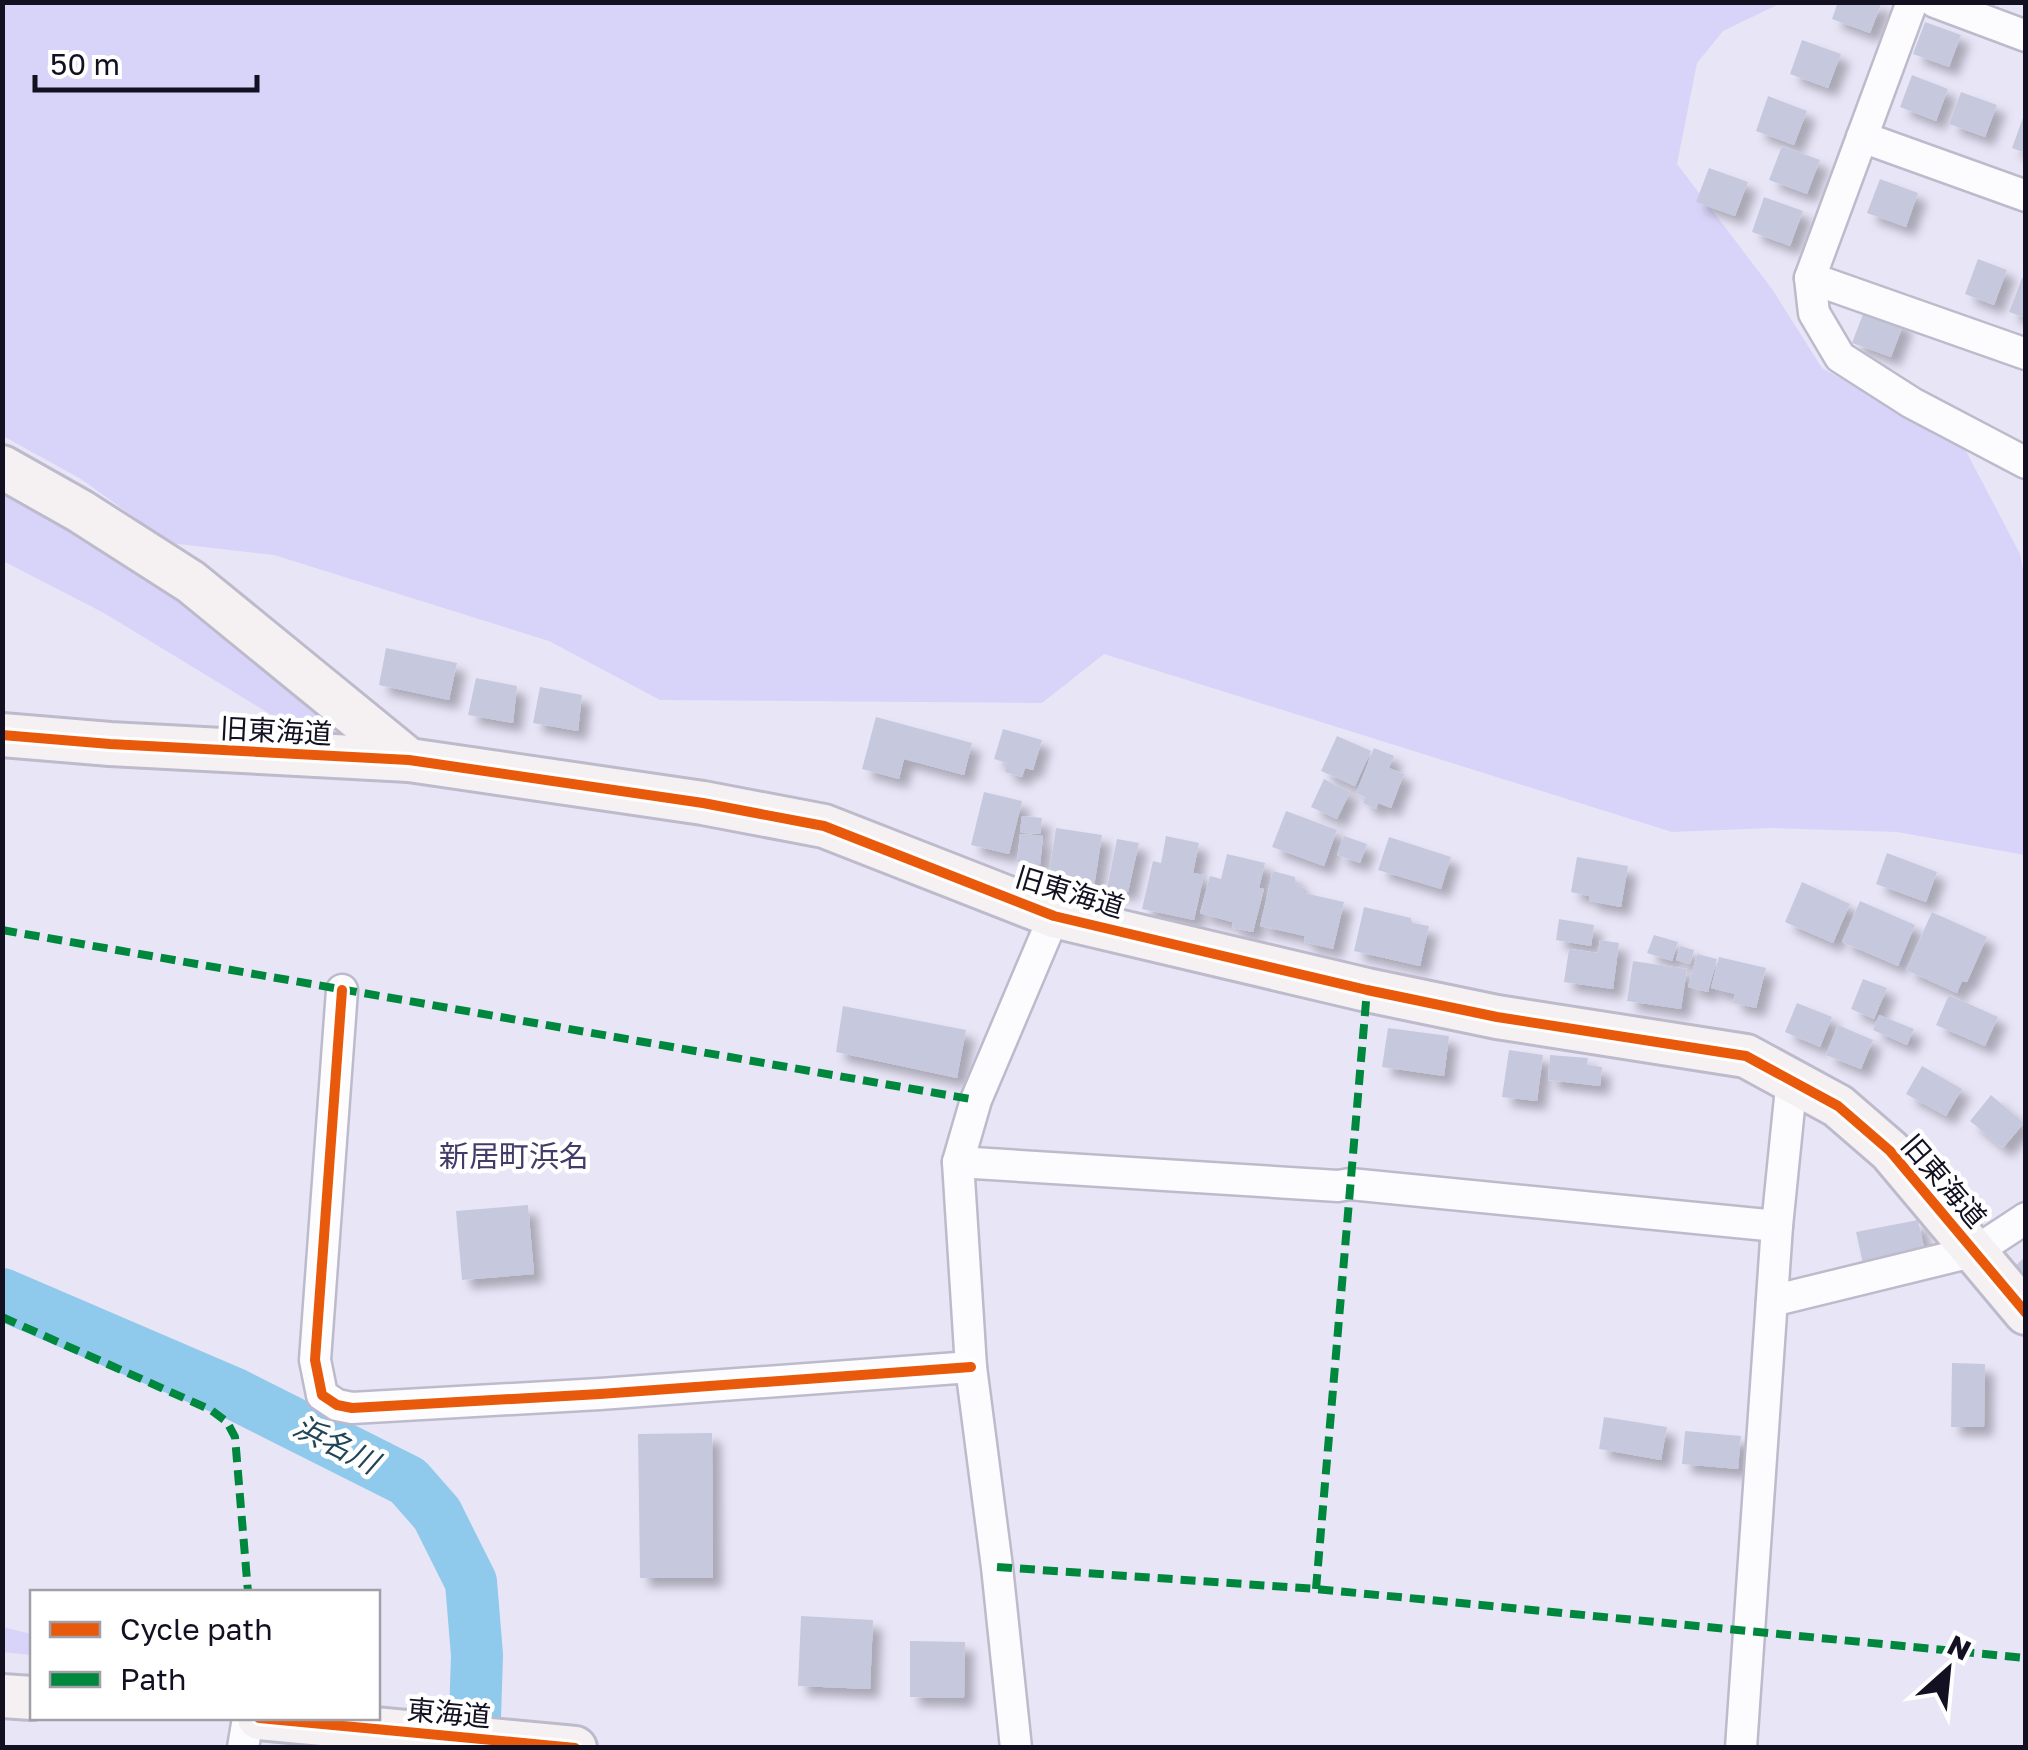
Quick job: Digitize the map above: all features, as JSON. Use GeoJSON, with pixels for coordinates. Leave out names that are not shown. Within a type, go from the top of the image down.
{"type":"FeatureCollection","features":[{"type":"Feature","properties":{"kind":"street"},"geometry":{"type":"LineString","coordinates":[[1912,2],[1810,278],[1814,312],[1840,357],[1912,403],[2026,463]]}},
{"type":"Feature","properties":{"kind":"street"},"geometry":{"type":"LineString","coordinates":[[1935,2],[2026,36]]}},
{"type":"Feature","properties":{"kind":"street"},"geometry":{"type":"LineString","coordinates":[[1862,136],[2026,196]]}},
{"type":"Feature","properties":{"kind":"street"},"geometry":{"type":"LineString","coordinates":[[1810,278],[2026,354]]}},
{"type":"Feature","properties":{"kind":"street"},"geometry":{"type":"LineString","coordinates":[[2,467],[191,582],[410,760]]}},
{"type":"Feature","properties":{"kind":"street","name":"旧東海道"},"geometry":{"type":"LineString","coordinates":[[2,734],[110,744],[410,760],[704,803],[824,826],[1054,916],[1497,1017],[1746,1056],[1838,1106],[1890,1151],[2026,1313]]}},
{"type":"Feature","properties":{"kind":"street"},"geometry":{"type":"LineString","coordinates":[[1016,1748],[998,1568],[971,1367],[958,1162],[976,1100],[1054,916]]}},
{"type":"Feature","properties":{"kind":"street"},"geometry":{"type":"LineString","coordinates":[[342,990],[315,1360],[322,1395],[337,1405],[352,1408],[600,1394],[971,1367]]}},
{"type":"Feature","properties":{"kind":"street"},"geometry":{"type":"LineString","coordinates":[[1741,1748],[1777,1226],[1792,1078]]}},
{"type":"Feature","properties":{"kind":"street"},"geometry":{"type":"LineString","coordinates":[[958,1162],[1350,1184],[1777,1226]]}},
{"type":"Feature","properties":{"kind":"street"},"geometry":{"type":"LineString","coordinates":[[1772,1301],[1976,1251],[2026,1218]]}},
{"type":"Feature","properties":{"kind":"street"},"geometry":{"type":"LineString","coordinates":[[2,1696],[30,1698]]}},
{"type":"Feature","properties":{"kind":"street"},"geometry":{"type":"LineString","coordinates":[[243,1748],[248,1720]]}},
{"type":"Feature","properties":{"kind":"street","name":"東海道"},"geometry":{"type":"LineString","coordinates":[[279,1720],[576,1748]]}},
{"type":"Feature","properties":{"kind":"shaded area"},"geometry":{"type":"Polygon","coordinates":[[[3,3],[1781,3],[1723,31],[1697,63],[1677,164],[1772,289],[1822,368],[1904,414],[1956,432],[2020,554],[2026,586],[2025,855],[1897,832],[1771,828],[1672,832],[1104,654],[1042,703],[660,700],[549,641],[274,555],[170,543],[81,479],[3,436],[3,3]]]}},
{"type":"Feature","properties":{"kind":"shaded area"},"geometry":{"type":"Polygon","coordinates":[[[2,492],[174,589],[391,745],[306,736],[104,613],[3,561],[2,492]]]}},
{"type":"Feature","properties":{"kind":"shaded area"},"geometry":{"type":"Polygon","coordinates":[[[2,1627],[30,1634],[30,1655],[3,1652],[2,1627]]]}},
{"type":"Feature","properties":{"kind":"building"},"geometry":{"type":"Polygon","coordinates":[[[1838,2],[1882,2],[1870,33],[1832,19],[1838,2]]]}},
{"type":"Feature","properties":{"kind":"building"},"geometry":{"type":"Polygon","coordinates":[[[1925,22],[1961,35],[1949,67],[1913,54],[1925,22]]]}},
{"type":"Feature","properties":{"kind":"building"},"geometry":{"type":"Polygon","coordinates":[[[1802,40],[1841,54],[1828,88],[1790,74],[1802,40]]]}},
{"type":"Feature","properties":{"kind":"building"},"geometry":{"type":"Polygon","coordinates":[[[1912,75],[1948,89],[1936,121],[1900,107],[1912,75]]]}},
{"type":"Feature","properties":{"kind":"building"},"geometry":{"type":"Polygon","coordinates":[[[1961,92],[1997,105],[1985,137],[1949,124],[1961,92]]]}},
{"type":"Feature","properties":{"kind":"building"},"geometry":{"type":"Polygon","coordinates":[[[1768,96],[1807,111],[1794,145],[1756,131],[1768,96]]]}},
{"type":"Feature","properties":{"kind":"building"},"geometry":{"type":"Polygon","coordinates":[[[2026,112],[2026,153],[2012,148],[2026,112]]]}},
{"type":"Feature","properties":{"kind":"building"},"geometry":{"type":"Polygon","coordinates":[[[1782,146],[1820,160],[1807,194],[1769,180],[1782,146]]]}},
{"type":"Feature","properties":{"kind":"building"},"geometry":{"type":"Polygon","coordinates":[[[1709,168],[1748,182],[1735,216],[1696,202],[1709,168]]]}},
{"type":"Feature","properties":{"kind":"building"},"geometry":{"type":"Polygon","coordinates":[[[1880,179],[1918,193],[1906,227],[1867,213],[1880,179]]]}},
{"type":"Feature","properties":{"kind":"building"},"geometry":{"type":"Polygon","coordinates":[[[1764,197],[1803,211],[1790,246],[1752,232],[1764,197]]]}},
{"type":"Feature","properties":{"kind":"building"},"geometry":{"type":"Polygon","coordinates":[[[1978,259],[2007,270],[1994,305],[1965,294],[1978,259]]]}},
{"type":"Feature","properties":{"kind":"building"},"geometry":{"type":"Polygon","coordinates":[[[2022,278],[2026,279],[2026,318],[2009,312],[2022,278]]]}},
{"type":"Feature","properties":{"kind":"building"},"geometry":{"type":"Polygon","coordinates":[[[1865,309],[1904,323],[1891,357],[1852,343],[1865,309]]]}},
{"type":"Feature","properties":{"kind":"building"},"geometry":{"type":"Polygon","coordinates":[[[386,648],[457,663],[449,700],[379,685],[386,648]]]}},
{"type":"Feature","properties":{"kind":"building"},"geometry":{"type":"Polygon","coordinates":[[[476,678],[517,686],[513,723],[468,715],[476,678]]]}},
{"type":"Feature","properties":{"kind":"building"},"geometry":{"type":"Polygon","coordinates":[[[540,687],[582,695],[578,731],[533,723],[540,687]]]}},
{"type":"Feature","properties":{"kind":"building"},"geometry":{"type":"Polygon","coordinates":[[[876,717],[972,743],[964,775],[904,759],[899,779],[862,769],[876,717]]]}},
{"type":"Feature","properties":{"kind":"building"},"geometry":{"type":"Polygon","coordinates":[[[1003,729],[1042,740],[1033,770],[1025,768],[1022,777],[1005,772],[1007,763],[994,759],[1003,729]]]}},
{"type":"Feature","properties":{"kind":"building"},"geometry":{"type":"Polygon","coordinates":[[[1337,736],[1371,751],[1355,786],[1321,771],[1337,736]]]}},
{"type":"Feature","properties":{"kind":"building"},"geometry":{"type":"Polygon","coordinates":[[[1374,748],[1394,756],[1389,768],[1404,774],[1391,808],[1378,803],[1376,809],[1363,803],[1365,797],[1356,793],[1374,748]]]}},
{"type":"Feature","properties":{"kind":"building"},"geometry":{"type":"Polygon","coordinates":[[[1324,779],[1350,792],[1337,819],[1311,807],[1324,779]]]}},
{"type":"Feature","properties":{"kind":"building"},"geometry":{"type":"Polygon","coordinates":[[[984,792],[1022,801],[1009,854],[971,845],[984,792]]]}},
{"type":"Feature","properties":{"kind":"building"},"geometry":{"type":"Polygon","coordinates":[[[1286,811],[1337,830],[1324,866],[1272,847],[1286,811]]]}},
{"type":"Feature","properties":{"kind":"building"},"geometry":{"type":"Polygon","coordinates":[[[1022,816],[1042,818],[1040,834],[1020,832],[1022,816]]]}},
{"type":"Feature","properties":{"kind":"building"},"geometry":{"type":"Polygon","coordinates":[[[1056,828],[1102,835],[1094,887],[1048,880],[1056,828]]]}},
{"type":"Feature","properties":{"kind":"building"},"geometry":{"type":"Polygon","coordinates":[[[1020,834],[1043,836],[1040,865],[1017,862],[1020,834]]]}},
{"type":"Feature","properties":{"kind":"building"},"geometry":{"type":"Polygon","coordinates":[[[1166,836],[1199,843],[1193,873],[1204,875],[1194,920],[1142,909],[1153,861],[1161,863],[1166,836]]]}},
{"type":"Feature","properties":{"kind":"building"},"geometry":{"type":"Polygon","coordinates":[[[1344,836],[1367,844],[1360,863],[1337,855],[1344,836]]]}},
{"type":"Feature","properties":{"kind":"building"},"geometry":{"type":"Polygon","coordinates":[[[1389,837],[1451,857],[1441,889],[1378,870],[1389,837]]]}},
{"type":"Feature","properties":{"kind":"building"},"geometry":{"type":"Polygon","coordinates":[[[1117,839],[1139,843],[1128,892],[1107,888],[1117,839]]]}},
{"type":"Feature","properties":{"kind":"building"},"geometry":{"type":"Polygon","coordinates":[[[1887,853],[1937,872],[1926,902],[1876,884],[1887,853]]]}},
{"type":"Feature","properties":{"kind":"building"},"geometry":{"type":"Polygon","coordinates":[[[1227,854],[1265,863],[1259,888],[1264,889],[1253,932],[1200,913],[1210,876],[1221,879],[1227,854]]]}},
{"type":"Feature","properties":{"kind":"building"},"geometry":{"type":"Polygon","coordinates":[[[1577,857],[1628,866],[1621,907],[1589,901],[1589,896],[1571,892],[1577,857]]]}},
{"type":"Feature","properties":{"kind":"building"},"geometry":{"type":"Polygon","coordinates":[[[1273,871],[1295,877],[1296,885],[1304,888],[1304,893],[1344,902],[1333,949],[1304,942],[1305,936],[1260,926],[1273,871]]]}},
{"type":"Feature","properties":{"kind":"building"},"geometry":{"type":"Polygon","coordinates":[[[1802,882],[1850,904],[1833,943],[1785,922],[1802,882]]]}},
{"type":"Feature","properties":{"kind":"building"},"geometry":{"type":"Polygon","coordinates":[[[1860,901],[1915,925],[1898,966],[1842,942],[1860,901]]]}},
{"type":"Feature","properties":{"kind":"building"},"geometry":{"type":"Polygon","coordinates":[[[1364,907],[1429,926],[1420,966],[1354,951],[1364,907]]]}},
{"type":"Feature","properties":{"kind":"building"},"geometry":{"type":"Polygon","coordinates":[[[1932,912],[1987,937],[1967,982],[1962,981],[1957,993],[1906,970],[1932,912]]]}},
{"type":"Feature","properties":{"kind":"building"},"geometry":{"type":"Polygon","coordinates":[[[1559,919],[1594,925],[1591,946],[1556,940],[1559,919]]]}},
{"type":"Feature","properties":{"kind":"building"},"geometry":{"type":"Polygon","coordinates":[[[1654,935],[1678,942],[1672,961],[1647,953],[1654,935]]]}},
{"type":"Feature","properties":{"kind":"building"},"geometry":{"type":"Polygon","coordinates":[[[1600,940],[1619,943],[1613,989],[1564,982],[1569,949],[1598,953],[1600,940]]]}},
{"type":"Feature","properties":{"kind":"building"},"geometry":{"type":"Polygon","coordinates":[[[1680,946],[1694,950],[1690,964],[1676,960],[1680,946]]]}},
{"type":"Feature","properties":{"kind":"building"},"geometry":{"type":"Polygon","coordinates":[[[1697,954],[1717,959],[1708,992],[1688,987],[1697,954]]]}},
{"type":"Feature","properties":{"kind":"building"},"geometry":{"type":"Polygon","coordinates":[[[1719,957],[1766,968],[1756,1008],[1733,1003],[1735,994],[1711,988],[1719,957]]]}},
{"type":"Feature","properties":{"kind":"building"},"geometry":{"type":"Polygon","coordinates":[[[1633,961],[1687,969],[1681,1009],[1627,1001],[1633,961]]]}},
{"type":"Feature","properties":{"kind":"building"},"geometry":{"type":"Polygon","coordinates":[[[1863,979],[1887,988],[1874,1019],[1851,1009],[1863,979]]]}},
{"type":"Feature","properties":{"kind":"building"},"geometry":{"type":"Polygon","coordinates":[[[1949,995],[1998,1017],[1985,1046],[1936,1025],[1949,995]]]}},
{"type":"Feature","properties":{"kind":"building"},"geometry":{"type":"Polygon","coordinates":[[[1797,1003],[1832,1017],[1820,1047],[1785,1032],[1797,1003]]]}},
{"type":"Feature","properties":{"kind":"building"},"geometry":{"type":"Polygon","coordinates":[[[843,1006],[966,1030],[957,1078],[836,1052],[843,1006]]]}},
{"type":"Feature","properties":{"kind":"building"},"geometry":{"type":"Polygon","coordinates":[[[1879,1015],[1914,1029],[1907,1045],[1873,1030],[1879,1015]]]}},
{"type":"Feature","properties":{"kind":"building"},"geometry":{"type":"Polygon","coordinates":[[[1838,1025],[1873,1040],[1861,1069],[1826,1055],[1838,1025]]]}},
{"type":"Feature","properties":{"kind":"building"},"geometry":{"type":"Polygon","coordinates":[[[1388,1028],[1449,1036],[1444,1076],[1382,1067],[1388,1028]]]}},
{"type":"Feature","properties":{"kind":"building"},"geometry":{"type":"Polygon","coordinates":[[[1509,1050],[1543,1055],[1537,1101],[1502,1097],[1509,1050]]]}},
{"type":"Feature","properties":{"kind":"building"},"geometry":{"type":"Polygon","coordinates":[[[1550,1055],[1588,1058],[1587,1065],[1602,1067],[1600,1086],[1548,1080],[1550,1055]]]}},
{"type":"Feature","properties":{"kind":"building"},"geometry":{"type":"Polygon","coordinates":[[[1922,1066],[1962,1089],[1946,1116],[1906,1094],[1922,1066]]]}},
{"type":"Feature","properties":{"kind":"building"},"geometry":{"type":"Polygon","coordinates":[[[1991,1095],[2024,1123],[2003,1148],[1970,1121],[1991,1095]]]}},
{"type":"Feature","properties":{"kind":"building"},"geometry":{"type":"Polygon","coordinates":[[[528,1205],[534,1274],[462,1280],[456,1211],[528,1205]]]}},
{"type":"Feature","properties":{"kind":"building"},"geometry":{"type":"Polygon","coordinates":[[[1918,1220],[1925,1252],[1863,1264],[1856,1232],[1918,1220]]]}},
{"type":"Feature","properties":{"kind":"building"},"geometry":{"type":"Polygon","coordinates":[[[2026,1256],[2026,1278],[2014,1267],[2026,1256]]]}},
{"type":"Feature","properties":{"kind":"building"},"geometry":{"type":"Polygon","coordinates":[[[1952,1363],[1985,1364],[1984,1427],[1951,1427],[1952,1363]]]}},
{"type":"Feature","properties":{"kind":"building"},"geometry":{"type":"Polygon","coordinates":[[[1604,1417],[1667,1427],[1661,1460],[1599,1449],[1604,1417]]]}},
{"type":"Feature","properties":{"kind":"building"},"geometry":{"type":"Polygon","coordinates":[[[1685,1431],[1741,1436],[1738,1469],[1682,1464],[1685,1431]]]}},
{"type":"Feature","properties":{"kind":"building"},"geometry":{"type":"Polygon","coordinates":[[[712,1433],[713,1578],[640,1578],[638,1434],[712,1433]]]}},
{"type":"Feature","properties":{"kind":"building"},"geometry":{"type":"Polygon","coordinates":[[[801,1616],[873,1620],[870,1689],[798,1686],[801,1616]]]}},
{"type":"Feature","properties":{"kind":"building"},"geometry":{"type":"Polygon","coordinates":[[[910,1641],[965,1642],[964,1698],[910,1697],[910,1641]]]}},
{"type":"Feature","properties":{"kind":"waterway","name":"浜名川"},"geometry":{"type":"LineString","coordinates":[[2,1294],[235,1394],[408,1481],[437,1514],[471,1582],[477,1655],[474,1748]]}},
{"type":"Feature","properties":{"kind":"marked path"},"geometry":{"type":"LineString","coordinates":[[2,930],[976,1100]]}},
{"type":"Feature","properties":{"kind":"marked path"},"geometry":{"type":"LineString","coordinates":[[1316,1589],[1367,990]]}},
{"type":"Feature","properties":{"kind":"marked path"},"geometry":{"type":"LineString","coordinates":[[2,1317],[211,1410],[227,1422],[235,1437],[248,1590]]}},
{"type":"Feature","properties":{"kind":"marked path"},"geometry":{"type":"LineString","coordinates":[[997,1567],[1316,1589],[2026,1658]]}},
{"type":"Feature","properties":{"kind":"cycle path"},"geometry":{"type":"LineString","coordinates":[[2,735],[409,760],[703,803],[824,826],[1054,916],[1497,1017],[1746,1056],[1838,1106],[1890,1151],[2026,1313]]}},
{"type":"Feature","properties":{"kind":"cycle path"},"geometry":{"type":"LineString","coordinates":[[342,990],[315,1360],[322,1395],[337,1405],[352,1408],[600,1394],[971,1367]]}},
{"type":"Feature","properties":{"kind":"cycle path"},"geometry":{"type":"LineString","coordinates":[[280,1720],[575,1748]]}},
{"type":"Feature","properties":{"kind":"district","name":"新居町浜名"},"geometry":{"type":"Point","coordinates":[514,1157]}}]}
